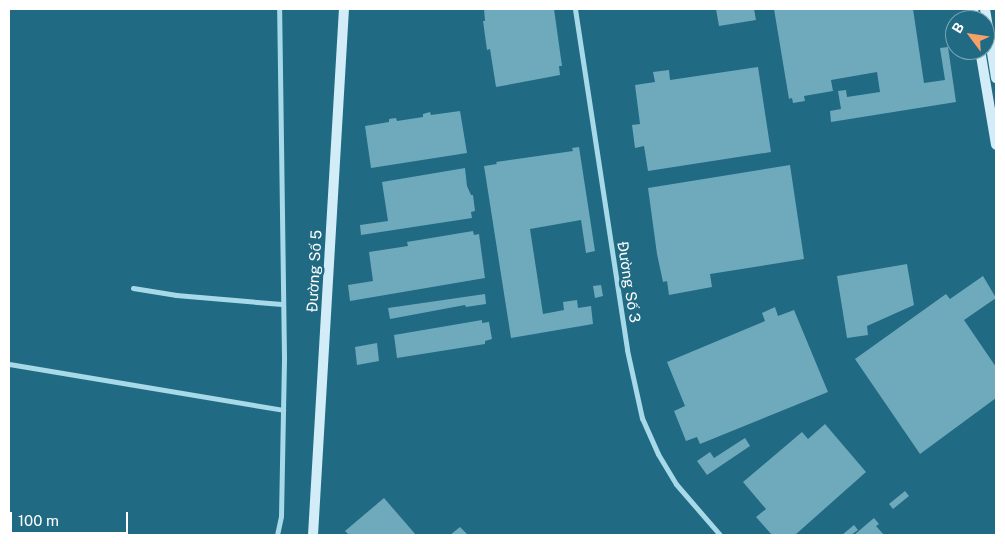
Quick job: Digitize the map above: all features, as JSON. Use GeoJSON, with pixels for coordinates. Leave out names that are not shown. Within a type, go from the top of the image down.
{"type":"FeatureCollection","features":[{"type":"Feature","properties":{"kind":"street"},"geometry":{"type":"LineString","coordinates":[[277,535],[281,516],[283,410],[279,9]]}},
{"type":"Feature","properties":{"kind":"street","name":"Đường Số 5"},"geometry":{"type":"LineString","coordinates":[[313,535],[344,9]]}},
{"type":"Feature","properties":{"kind":"street","name":"Đường Số 3"},"geometry":{"type":"LineString","coordinates":[[575,9],[627,350],[642,418],[658,454],[676,484],[720,535]]}},
{"type":"Feature","properties":{"kind":"street"},"geometry":{"type":"LineString","coordinates":[[985,9],[996,78]]}},
{"type":"Feature","properties":{"kind":"street"},"geometry":{"type":"LineString","coordinates":[[982,60],[996,145]]}},
{"type":"Feature","properties":{"kind":"street"},"geometry":{"type":"LineString","coordinates":[[133,288],[176,295],[282,304]]}},
{"type":"Feature","properties":{"kind":"street"},"geometry":{"type":"LineString","coordinates":[[9,364],[283,410]]}},
{"type":"Feature","properties":{"kind":"building"},"geometry":{"type":"Polygon","coordinates":[[[484,9],[554,9],[562,66],[559,66],[560,75],[496,87],[490,49],[487,50],[483,21],[485,21],[484,9]]]}},
{"type":"Feature","properties":{"kind":"building"},"geometry":{"type":"Polygon","coordinates":[[[716,9],[754,9],[756,20],[719,26],[716,9]]]}},
{"type":"Feature","properties":{"kind":"building"},"geometry":{"type":"Polygon","coordinates":[[[774,9],[913,9],[924,83],[945,80],[940,48],[945,47],[945,60],[950,60],[956,102],[831,122],[830,111],[841,109],[838,91],[846,90],[847,97],[880,92],[877,72],[831,80],[833,91],[804,96],[805,101],[793,103],[792,98],[789,99],[774,9]]]}},
{"type":"Feature","properties":{"kind":"building"},"geometry":{"type":"Polygon","coordinates":[[[758,67],[771,152],[648,171],[644,146],[635,148],[632,125],[640,124],[635,85],[655,82],[653,72],[669,70],[670,80],[758,67]]]}},
{"type":"Feature","properties":{"kind":"building"},"geometry":{"type":"Polygon","coordinates":[[[460,111],[467,153],[371,168],[365,126],[389,122],[389,119],[396,118],[397,121],[423,117],[423,114],[430,112],[431,115],[460,111]]]}},
{"type":"Feature","properties":{"kind":"building"},"geometry":{"type":"Polygon","coordinates":[[[579,147],[595,251],[586,253],[581,220],[530,229],[543,314],[564,310],[563,302],[577,300],[578,308],[591,306],[593,324],[511,338],[484,166],[497,164],[496,162],[573,151],[572,148],[579,147]]]}},
{"type":"Feature","properties":{"kind":"building"},"geometry":{"type":"Polygon","coordinates":[[[790,165],[804,259],[710,274],[712,287],[669,295],[667,281],[663,282],[657,254],[648,188],[790,165]]]}},
{"type":"Feature","properties":{"kind":"building"},"geometry":{"type":"Polygon","coordinates":[[[465,168],[467,186],[471,195],[473,195],[475,211],[471,212],[472,218],[361,235],[360,225],[388,221],[382,182],[465,168]]]}},
{"type":"Feature","properties":{"kind":"building"},"geometry":{"type":"Polygon","coordinates":[[[473,231],[474,235],[479,234],[485,278],[350,301],[348,285],[373,281],[369,252],[408,246],[407,242],[473,231]]]}},
{"type":"Feature","properties":{"kind":"building"},"geometry":{"type":"Polygon","coordinates":[[[907,264],[914,305],[867,326],[868,335],[847,338],[837,276],[907,264]]]}},
{"type":"Feature","properties":{"kind":"building"},"geometry":{"type":"Polygon","coordinates":[[[983,276],[996,298],[964,320],[996,367],[996,398],[920,454],[855,359],[946,294],[950,299],[983,276]]]}},
{"type":"Feature","properties":{"kind":"building"},"geometry":{"type":"Polygon","coordinates":[[[601,285],[603,296],[595,298],[593,286],[601,285]]]}},
{"type":"Feature","properties":{"kind":"building"},"geometry":{"type":"Polygon","coordinates":[[[485,294],[486,304],[466,307],[465,305],[390,319],[388,308],[485,294]]]}},
{"type":"Feature","properties":{"kind":"building"},"geometry":{"type":"Polygon","coordinates":[[[775,307],[778,316],[794,310],[828,392],[700,444],[697,437],[686,441],[674,411],[685,406],[667,362],[765,321],[762,313],[775,307]]]}},
{"type":"Feature","properties":{"kind":"building"},"geometry":{"type":"Polygon","coordinates":[[[482,320],[482,323],[489,322],[492,339],[485,341],[485,344],[397,358],[394,335],[482,320]]]}},
{"type":"Feature","properties":{"kind":"building"},"geometry":{"type":"Polygon","coordinates":[[[377,343],[379,361],[357,365],[355,347],[377,343]]]}},
{"type":"Feature","properties":{"kind":"building"},"geometry":{"type":"Polygon","coordinates":[[[825,424],[866,472],[795,535],[772,535],[756,517],[766,509],[743,482],[802,432],[808,439],[825,424]]]}},
{"type":"Feature","properties":{"kind":"building"},"geometry":{"type":"Polygon","coordinates":[[[745,438],[750,446],[707,475],[697,461],[710,452],[714,458],[745,438]]]}},
{"type":"Feature","properties":{"kind":"building"},"geometry":{"type":"Polygon","coordinates":[[[905,491],[909,496],[893,509],[889,504],[905,491]]]}},
{"type":"Feature","properties":{"kind":"building"},"geometry":{"type":"Polygon","coordinates":[[[384,498],[416,535],[349,535],[345,531],[384,498]]]}},
{"type":"Feature","properties":{"kind":"building"},"geometry":{"type":"Polygon","coordinates":[[[874,518],[879,524],[876,526],[884,535],[854,535],[874,518]]]}},
{"type":"Feature","properties":{"kind":"building"},"geometry":{"type":"Polygon","coordinates":[[[854,525],[858,530],[851,535],[842,535],[854,525]]]}},
{"type":"Feature","properties":{"kind":"building"},"geometry":{"type":"Polygon","coordinates":[[[460,527],[468,535],[450,535],[460,527]]]}}]}
